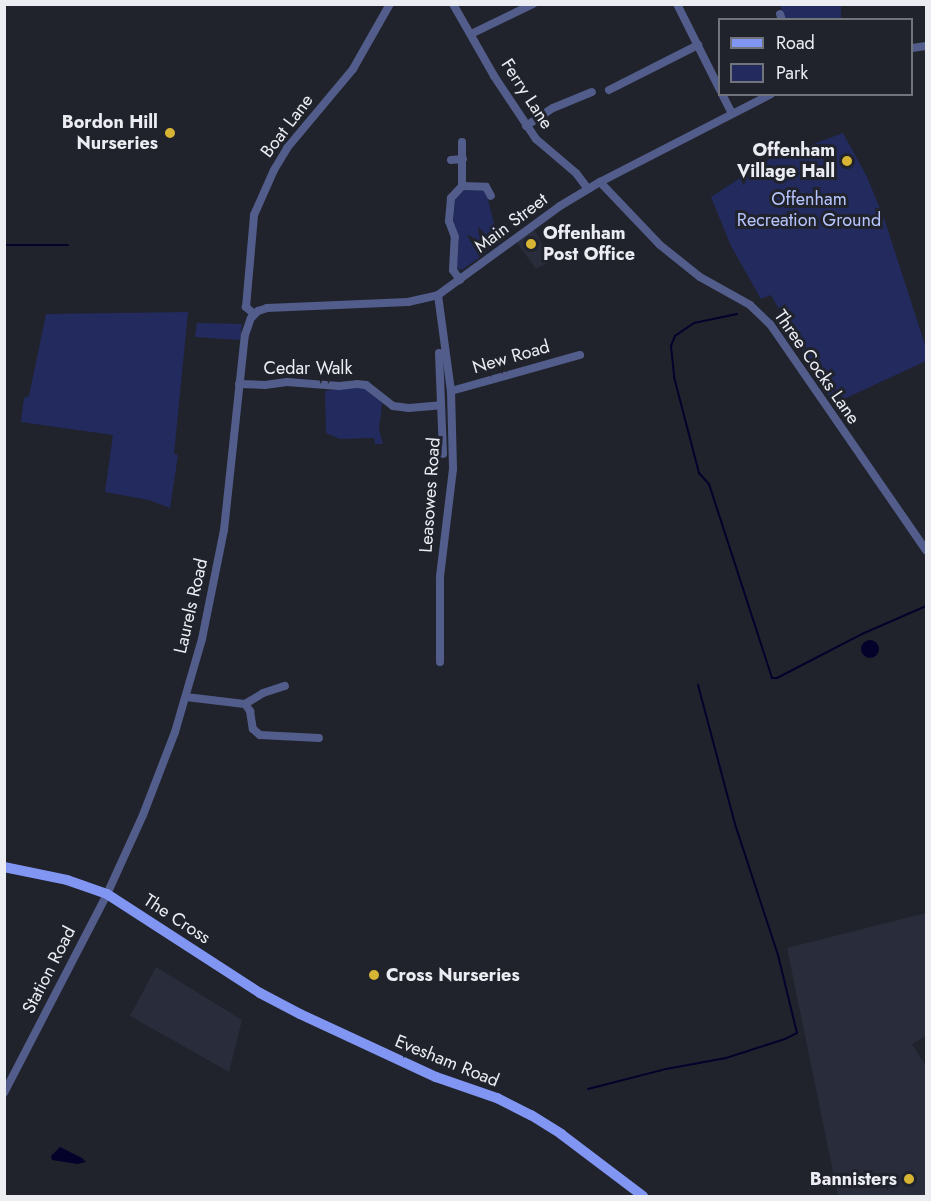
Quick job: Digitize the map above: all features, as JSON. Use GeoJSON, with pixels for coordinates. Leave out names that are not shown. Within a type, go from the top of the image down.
{"type":"FeatureCollection","features":[{"type":"Feature","properties":{"kind":"main road"},"geometry":{"type":"LineString","coordinates":[[4,867],[67,880],[107,894]]}},
{"type":"Feature","properties":{"kind":"main road","name":"The Cross"},"geometry":{"type":"LineString","coordinates":[[107,894],[229,972]]}},
{"type":"Feature","properties":{"kind":"main road","name":"Evesham Road"},"geometry":{"type":"LineString","coordinates":[[229,972],[260,993],[300,1014],[436,1077],[497,1098],[531,1115],[561,1134],[643,1197]]}},
{"type":"Feature","properties":{"kind":"street","name":"Boat Lane"},"geometry":{"type":"LineString","coordinates":[[254,314],[246,307],[254,215],[274,170],[287,148],[359,60],[390,4]]}},
{"type":"Feature","properties":{"kind":"street","name":"Ferry Lane"},"geometry":{"type":"LineString","coordinates":[[453,4],[526,126],[545,149],[576,173],[588,189]]}},
{"type":"Feature","properties":{"kind":"street"},"geometry":{"type":"LineString","coordinates":[[471,34],[533,4]]}},
{"type":"Feature","properties":{"kind":"street"},"geometry":{"type":"LineString","coordinates":[[678,6],[718,86]]}},
{"type":"Feature","properties":{"kind":"street"},"geometry":{"type":"LineString","coordinates":[[609,90],[698,45]]}},
{"type":"Feature","properties":{"kind":"street"},"geometry":{"type":"LineString","coordinates":[[526,126],[553,108],[592,92]]}},
{"type":"Feature","properties":{"kind":"street"},"geometry":{"type":"LineString","coordinates":[[723,96],[732,114]]}},
{"type":"Feature","properties":{"kind":"street","name":"Main Street"},"geometry":{"type":"LineString","coordinates":[[254,314],[267,308],[377,305],[408,302],[438,295],[560,206],[588,189],[767,96]]}},
{"type":"Feature","properties":{"kind":"street"},"geometry":{"type":"LineString","coordinates":[[460,280],[453,270],[452,256],[456,247],[449,221],[451,198],[462,186],[462,142]]}},
{"type":"Feature","properties":{"kind":"street"},"geometry":{"type":"LineString","coordinates":[[451,160],[463,159]]}},
{"type":"Feature","properties":{"kind":"street","name":"Three Cocks Lane"},"geometry":{"type":"LineString","coordinates":[[600,182],[660,245],[700,277],[750,305],[770,324],[927,550]]}},
{"type":"Feature","properties":{"kind":"street"},"geometry":{"type":"LineString","coordinates":[[462,186],[489,188]]}},
{"type":"Feature","properties":{"kind":"street","name":"Leasowes Road"},"geometry":{"type":"LineString","coordinates":[[438,295],[451,391],[453,469],[440,577],[440,662]]}},
{"type":"Feature","properties":{"kind":"street","name":"Laurels Road"},"geometry":{"type":"LineString","coordinates":[[107,894],[143,815],[186,697],[202,639],[224,530],[245,335],[254,314]]}},
{"type":"Feature","properties":{"kind":"street"},"geometry":{"type":"LineString","coordinates":[[439,353],[443,454]]}},
{"type":"Feature","properties":{"kind":"street","name":"New Road"},"geometry":{"type":"LineString","coordinates":[[451,391],[580,355]]}},
{"type":"Feature","properties":{"kind":"street","name":"Cedar Walk"},"geometry":{"type":"LineString","coordinates":[[239,384],[265,385],[286,382],[339,386],[357,384],[366,385],[393,406],[441,405]]}},
{"type":"Feature","properties":{"kind":"street"},"geometry":{"type":"LineString","coordinates":[[186,697],[245,704],[263,693],[285,686]]}},
{"type":"Feature","properties":{"kind":"street"},"geometry":{"type":"LineString","coordinates":[[245,704],[250,711],[253,729],[260,735],[319,738]]}},
{"type":"Feature","properties":{"kind":"street","name":"Station Road"},"geometry":{"type":"LineString","coordinates":[[4,1093],[107,894]]}},
{"type":"Feature","properties":{"kind":"shaded area"},"geometry":{"type":"Polygon","coordinates":[[[533,227],[551,261],[536,269],[515,240],[533,227]]]}},
{"type":"Feature","properties":{"kind":"shaded area"},"geometry":{"type":"Polygon","coordinates":[[[870,640],[876,643],[879,649],[876,655],[870,658],[864,655],[861,649],[864,643],[870,640]]]}},
{"type":"Feature","properties":{"kind":"shaded area"},"geometry":{"type":"Polygon","coordinates":[[[926,913],[926,1036],[912,1044],[926,1066],[926,1196],[838,1196],[787,948],[926,913]]]}},
{"type":"Feature","properties":{"kind":"shaded area"},"geometry":{"type":"Polygon","coordinates":[[[156,967],[242,1020],[229,1072],[130,1016],[156,967]]]}},
{"type":"Feature","properties":{"kind":"shaded area"},"geometry":{"type":"Polygon","coordinates":[[[60,1147],[86,1162],[78,1164],[52,1160],[51,1156],[60,1147]]]}},
{"type":"Feature","properties":{"kind":"green space"},"geometry":{"type":"Polygon","coordinates":[[[780,5],[841,5],[841,18],[785,18],[780,5]]]}},
{"type":"Feature","properties":{"kind":"green space","name":"Offenham Recreation Ground"},"geometry":{"type":"Polygon","coordinates":[[[843,133],[867,177],[885,221],[926,348],[926,361],[833,404],[771,295],[761,299],[731,246],[711,197],[788,147],[807,143],[808,146],[843,133]]]}},
{"type":"Feature","properties":{"kind":"green space"},"geometry":{"type":"Polygon","coordinates":[[[464,190],[486,191],[495,228],[502,241],[462,270],[456,268],[459,239],[453,227],[455,197],[464,190]]]}},
{"type":"Feature","properties":{"kind":"green space"},"geometry":{"type":"Polygon","coordinates":[[[188,312],[174,454],[178,455],[170,508],[149,500],[105,492],[113,435],[21,422],[24,398],[29,396],[46,314],[188,312]]]}},
{"type":"Feature","properties":{"kind":"green space"},"geometry":{"type":"Polygon","coordinates":[[[197,323],[242,324],[240,340],[195,337],[197,323]]]}},
{"type":"Feature","properties":{"kind":"green space"},"geometry":{"type":"Polygon","coordinates":[[[356,386],[366,388],[382,403],[379,430],[383,444],[375,444],[374,438],[340,439],[326,433],[325,391],[356,386]]]}},
{"type":"Feature","properties":{"kind":"waterway"},"geometry":{"type":"LineString","coordinates":[[4,245],[68,245]]}},
{"type":"Feature","properties":{"kind":"waterway"},"geometry":{"type":"LineString","coordinates":[[737,314],[694,323],[675,336],[671,346],[674,377],[699,473],[709,484],[772,678],[777,678],[862,634],[926,606]]}},
{"type":"Feature","properties":{"kind":"waterway"},"geometry":{"type":"LineString","coordinates":[[588,1089],[666,1069],[726,1058],[797,1033],[778,955],[735,824],[698,685]]}},
{"type":"Feature","properties":{"kind":"place","name":"Bordon Hill Nurseries"},"geometry":{"type":"Point","coordinates":[170,133]}},
{"type":"Feature","properties":{"kind":"place","name":"Offenham Village Hall"},"geometry":{"type":"Point","coordinates":[847,161]}},
{"type":"Feature","properties":{"kind":"place","name":"Offenham Post Office"},"geometry":{"type":"Point","coordinates":[531,244]}},
{"type":"Feature","properties":{"kind":"place","name":"Cross Nurseries"},"geometry":{"type":"Point","coordinates":[374,975]}},
{"type":"Feature","properties":{"kind":"place","name":"Bannisters"},"geometry":{"type":"Point","coordinates":[909,1179]}}]}
